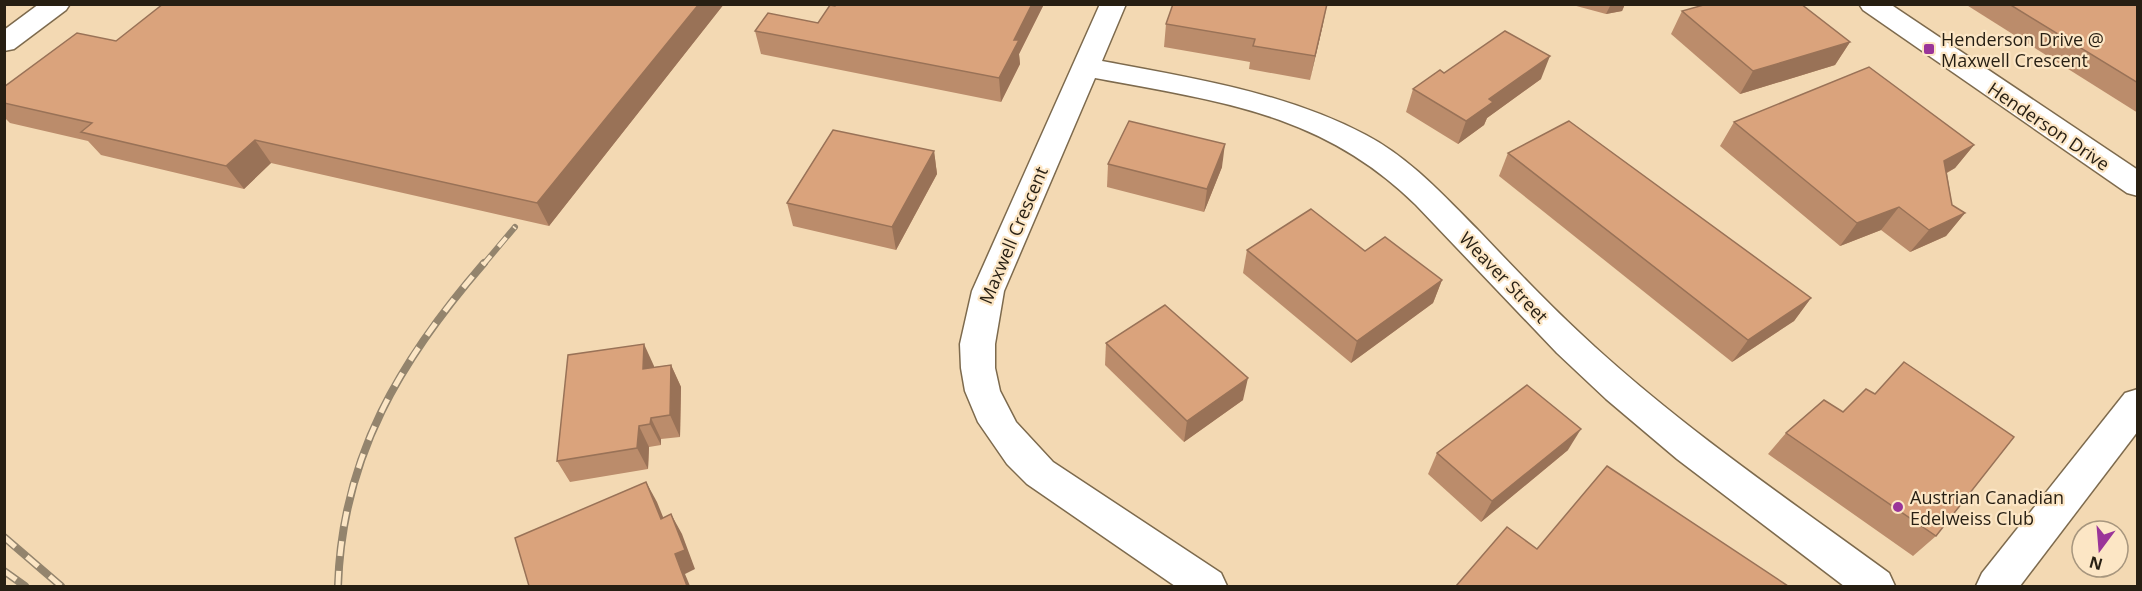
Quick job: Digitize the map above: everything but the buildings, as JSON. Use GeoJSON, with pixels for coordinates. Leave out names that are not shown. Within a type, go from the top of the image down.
{"type":"FeatureCollection","features":[{"type":"Feature","properties":{"kind":"street"},"geometry":{"type":"LineString","coordinates":[[4,43],[57,4]]}},
{"type":"Feature","properties":{"kind":"street","name":"Maxwell Crescent"},"geometry":{"type":"LineString","coordinates":[[1113,4],[988,291],[977,335],[978,380],[999,428],[1016,451],[1040,473],[1207,586]]}},
{"type":"Feature","properties":{"kind":"street","name":"Henderson Drive"},"geometry":{"type":"LineString","coordinates":[[1872,4],[2138,185]]}},
{"type":"Feature","properties":{"kind":"street","name":"Weaver Street"},"geometry":{"type":"LineString","coordinates":[[1085,67],[1243,97],[1326,126],[1376,154],[1412,183],[1544,320],[1626,396],[1672,434],[1875,586]]}},
{"type":"Feature","properties":{"kind":"street"},"geometry":{"type":"LineString","coordinates":[[1996,586],[2138,403]]}},
{"type":"Feature","properties":{"kind":"shaded area"},"geometry":{"type":"Polygon","coordinates":[[[4,5],[2137,5],[2137,586],[5,586],[4,5]]]}},
{"type":"Feature","properties":{"kind":"railway"},"geometry":{"type":"LineString","coordinates":[[483,265],[515,227]]}},
{"type":"Feature","properties":{"kind":"railway"},"geometry":{"type":"LineString","coordinates":[[338,586],[342,539],[351,494],[364,452],[381,412],[402,373],[427,336],[484,263]]}},
{"type":"Feature","properties":{"kind":"railway"},"geometry":{"type":"LineString","coordinates":[[4,537],[61,586]]}},
{"type":"Feature","properties":{"kind":"railway"},"geometry":{"type":"LineString","coordinates":[[4,571],[25,586]]}},
{"type":"Feature","properties":{"kind":"place","name":"Henderson Drive @ Maxwell Crescent"},"geometry":{"type":"Point","coordinates":[1929,49]}},
{"type":"Feature","properties":{"kind":"place","name":"Austrian Canadian Edelweiss Club"},"geometry":{"type":"Point","coordinates":[1898,507]}}]}
